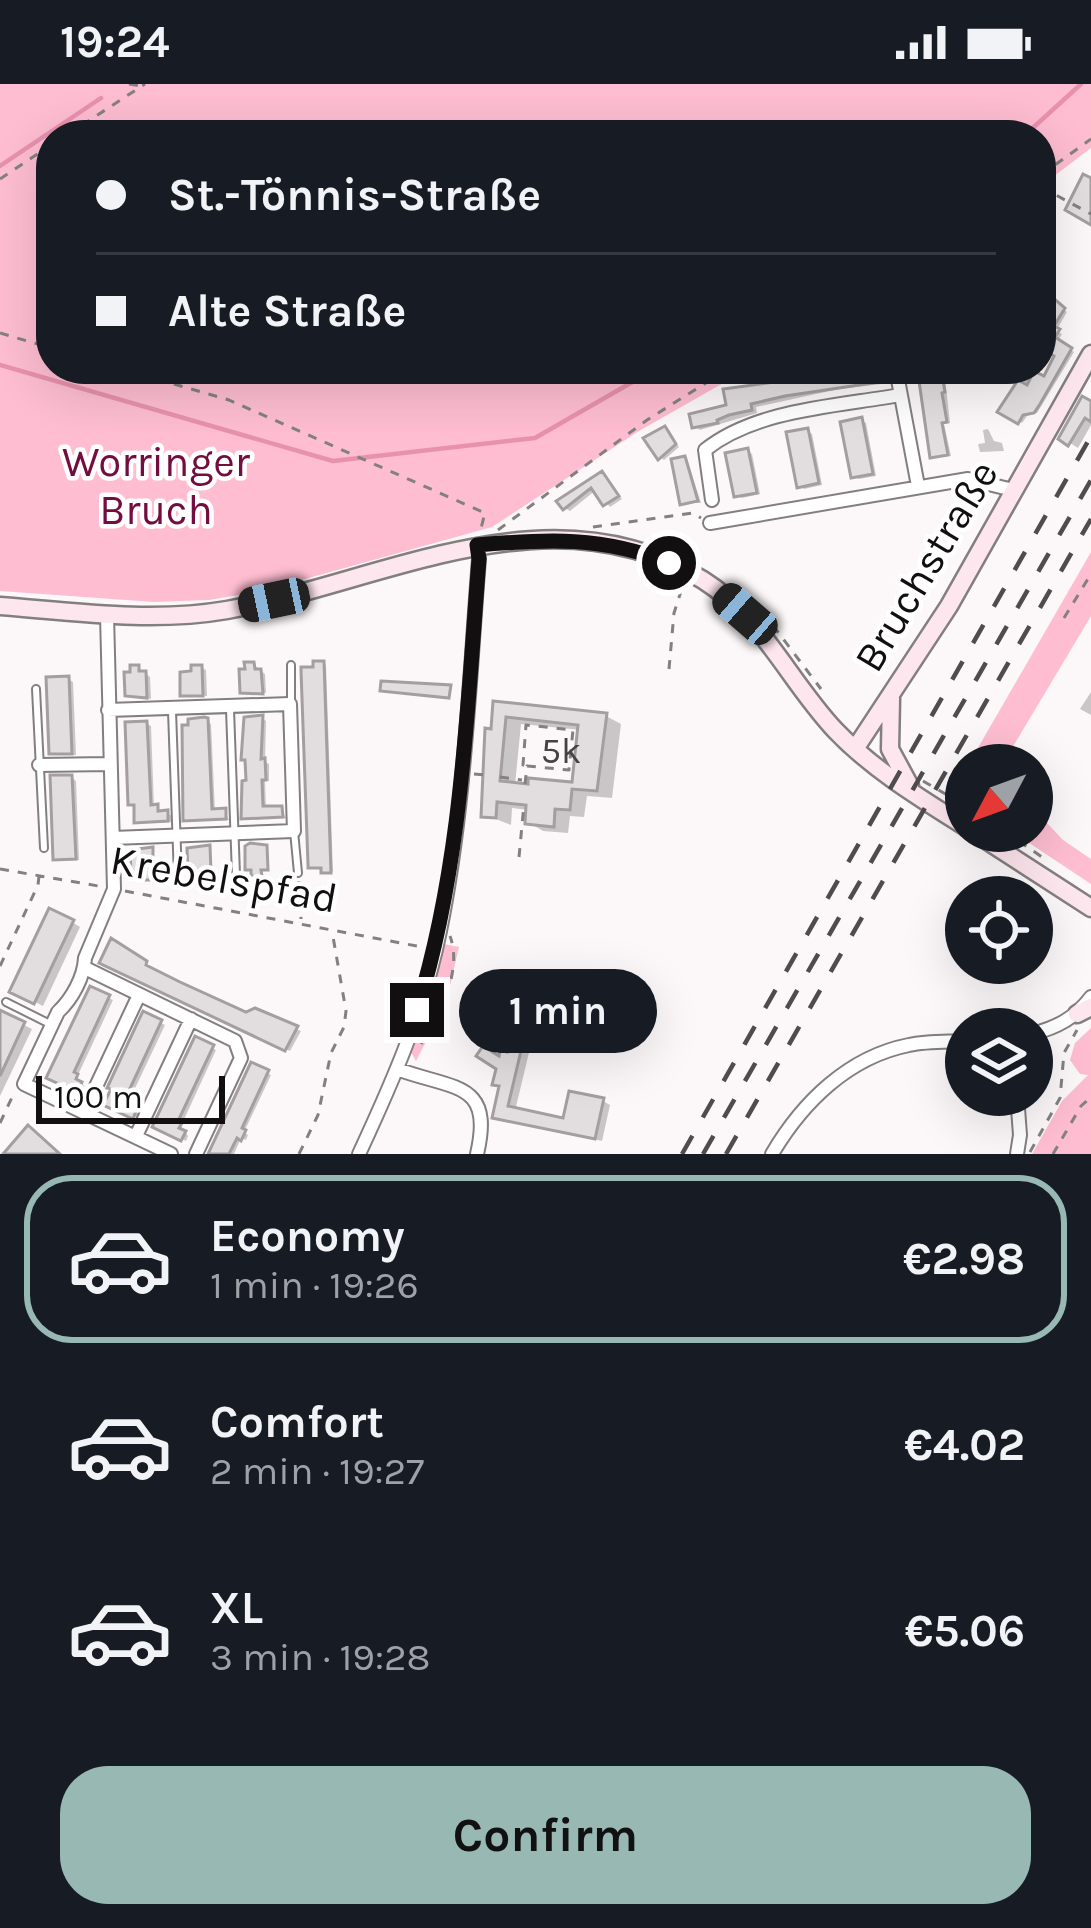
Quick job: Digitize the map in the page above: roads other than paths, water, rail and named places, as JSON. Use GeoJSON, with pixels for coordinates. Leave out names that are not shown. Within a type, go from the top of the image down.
{"type":"FeatureCollection","features":[{"type":"Feature","properties":{"kind":"main road","name":"Bruchstraße"},"geometry":{"type":"LineString","coordinates":[[855,749],[949,607],[1013,490],[1084,376],[1091,353]]}},
{"type":"Feature","properties":{"kind":"main road"},"geometry":{"type":"LineString","coordinates":[[0,607],[173,616],[225,610],[477,545],[581,539],[639,551],[688,572],[745,614],[817,710],[855,749],[945,814]]}},
{"type":"Feature","properties":{"kind":"main road"},"geometry":{"type":"LineString","coordinates":[[891,697],[890,749],[914,793]]}},
{"type":"Feature","properties":{"kind":"main road"},"geometry":{"type":"LineString","coordinates":[[1005,852],[1091,908]]}},
{"type":"Feature","properties":{"kind":"street"},"geometry":{"type":"LineString","coordinates":[[898,384],[918,487]]}},
{"type":"Feature","properties":{"kind":"street"},"geometry":{"type":"LineString","coordinates":[[712,500],[705,450],[722,438],[770,420],[900,395]]}},
{"type":"Feature","properties":{"kind":"street"},"geometry":{"type":"LineString","coordinates":[[710,524],[968,479],[1013,490]]}},
{"type":"Feature","properties":{"kind":"street"},"geometry":{"type":"LineString","coordinates":[[359,1154],[401,1070],[441,929],[461,772],[477,545]]}},
{"type":"Feature","properties":{"kind":"street"},"geometry":{"type":"LineString","coordinates":[[107,614],[113,889],[85,968],[24,1084],[171,1154]]}},
{"type":"Feature","properties":{"kind":"street"},"geometry":{"type":"LineString","coordinates":[[107,710],[290,704],[294,831],[113,838]]}},
{"type":"Feature","properties":{"kind":"street"},"geometry":{"type":"LineString","coordinates":[[39,765],[109,764]]}},
{"type":"Feature","properties":{"kind":"street"},"geometry":{"type":"LineString","coordinates":[[85,968],[235,1041],[241,1058],[196,1154]]}},
{"type":"Feature","properties":{"kind":"street"},"geometry":{"type":"LineString","coordinates":[[84,1112],[139,995]]}},
{"type":"Feature","properties":{"kind":"street"},"geometry":{"type":"LineString","coordinates":[[1053,1028],[1083,1016],[1091,997]]}},
{"type":"Feature","properties":{"kind":"street"},"geometry":{"type":"LineString","coordinates":[[136,1136],[191,1019]]}},
{"type":"Feature","properties":{"kind":"street"},"geometry":{"type":"LineString","coordinates":[[772,1154],[806,1103],[856,1065],[907,1045],[945,1042]]}},
{"type":"Feature","properties":{"kind":"street"},"geometry":{"type":"LineString","coordinates":[[401,1070],[471,1095],[483,1120],[477,1154]]}},
{"type":"Feature","properties":{"kind":"street"},"geometry":{"type":"LineString","coordinates":[[1016,1154],[1019,1116]]}},
{"type":"Feature","properties":{"kind":"lane"},"geometry":{"type":"LineString","coordinates":[[290,704],[291,665]]}},
{"type":"Feature","properties":{"kind":"lane"},"geometry":{"type":"LineString","coordinates":[[36,689],[44,848]]}},
{"type":"Feature","properties":{"kind":"lane"},"geometry":{"type":"LineString","coordinates":[[230,705],[236,875]]}},
{"type":"Feature","properties":{"kind":"lane"},"geometry":{"type":"LineString","coordinates":[[172,707],[178,877]]}},
{"type":"Feature","properties":{"kind":"lane"},"geometry":{"type":"LineString","coordinates":[[294,831],[298,873]]}},
{"type":"Feature","properties":{"kind":"lane"},"geometry":{"type":"LineString","coordinates":[[7,1002],[52,1024]]}},
{"type":"Feature","properties":{"kind":"waterway"},"geometry":{"type":"LineString","coordinates":[[1041,120],[1081,84]]}},
{"type":"Feature","properties":{"kind":"waterway"},"geometry":{"type":"LineString","coordinates":[[68,120],[101,98]]}},
{"type":"Feature","properties":{"kind":"waterway"},"geometry":{"type":"LineString","coordinates":[[0,166],[36,142]]}},
{"type":"Feature","properties":{"kind":"waterway"},"geometry":{"type":"LineString","coordinates":[[0,365],[36,375]]}},
{"type":"Feature","properties":{"kind":"waterway"},"geometry":{"type":"LineString","coordinates":[[66,384],[333,461],[535,438],[629,384]]}},
{"type":"Feature","properties":{"kind":"railway"},"geometry":{"type":"LineString","coordinates":[[682,1154],[1091,436]]}},
{"type":"Feature","properties":{"kind":"railway"},"geometry":{"type":"LineString","coordinates":[[703,1154],[1091,480]]}},
{"type":"Feature","properties":{"kind":"railway"},"geometry":{"type":"LineString","coordinates":[[726,1154],[1091,519]]}},
{"type":"Feature","properties":{"kind":"park label","name":"Worringer Bruch"},"geometry":{"type":"Point","coordinates":[156,486]}}]}
